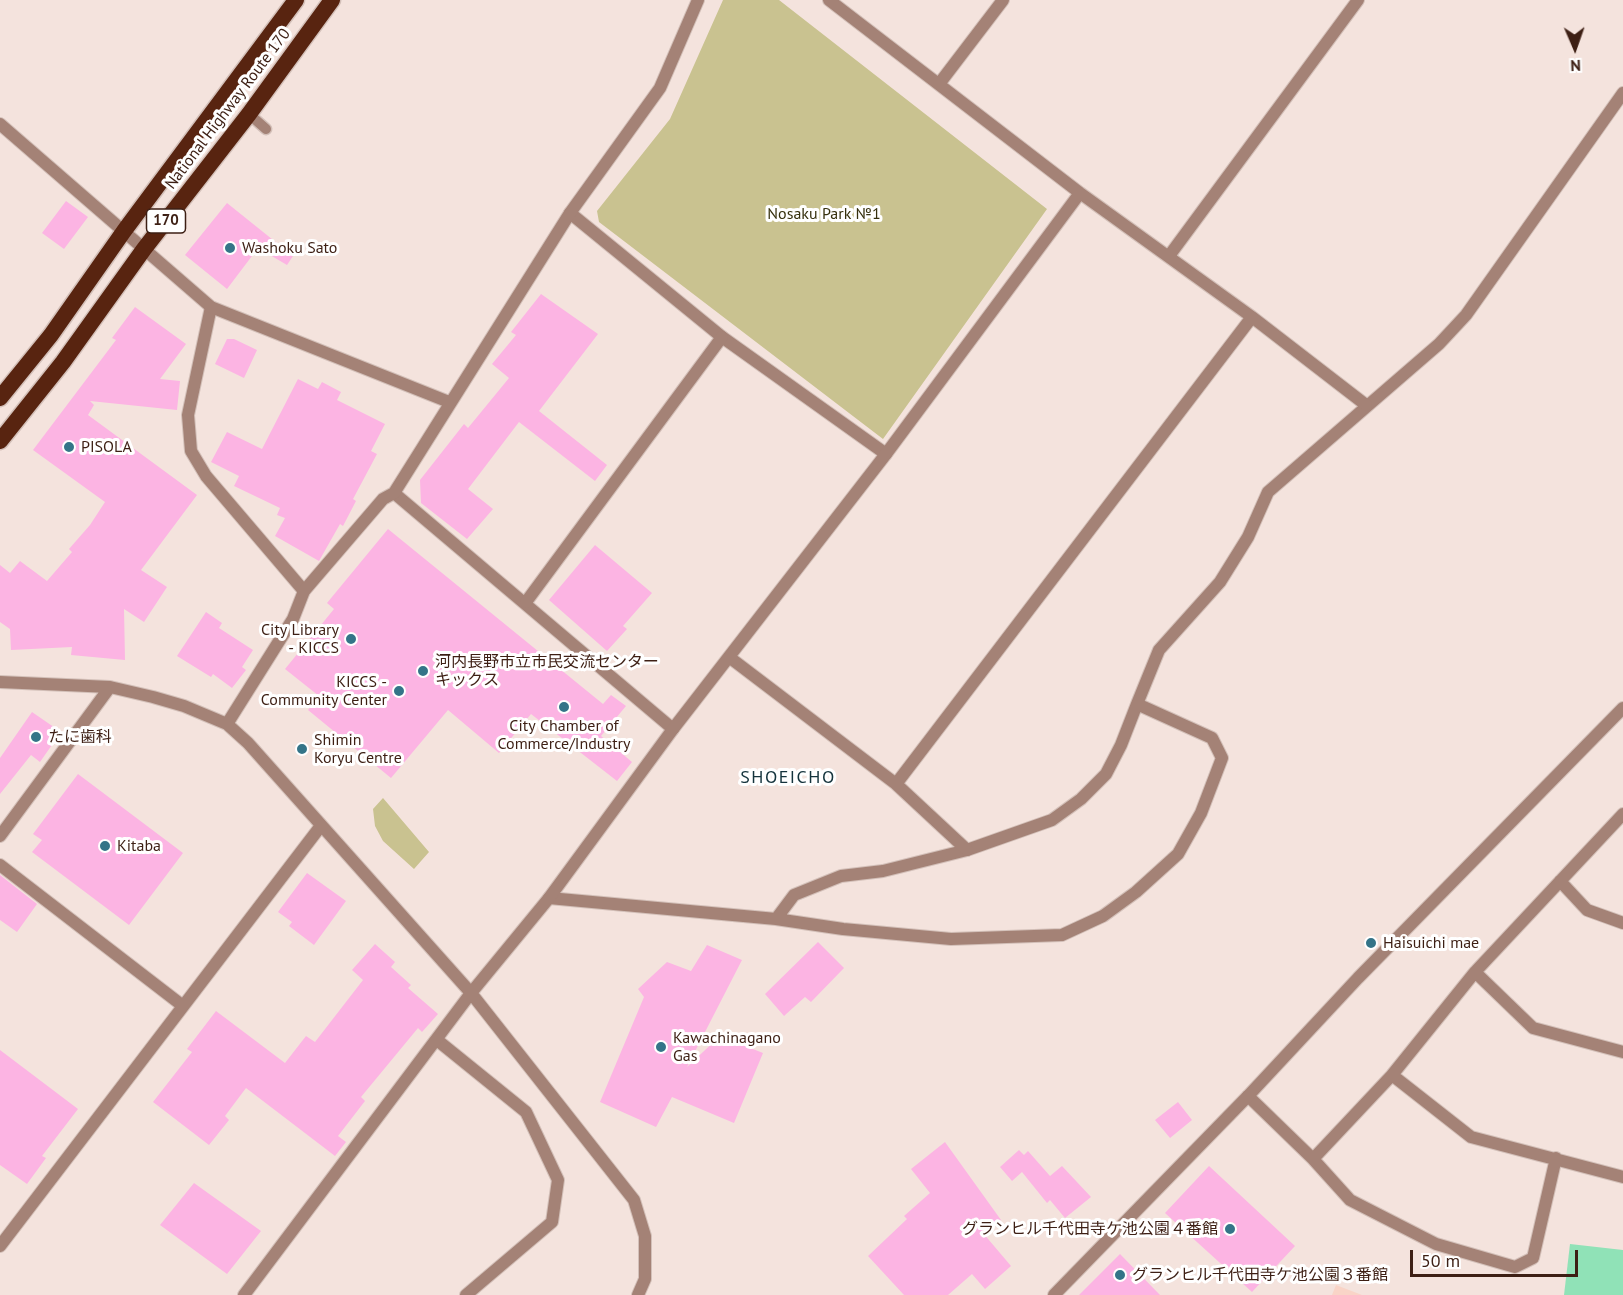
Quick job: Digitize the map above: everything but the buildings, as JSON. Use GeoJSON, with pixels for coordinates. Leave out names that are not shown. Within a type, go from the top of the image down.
{"type":"FeatureCollection","features":[{"type":"Feature","properties":{"kind":"highway","name":"National Highway Route 170"},"geometry":{"type":"LineString","coordinates":[[0,398],[51,335],[124,231],[296,0]]}},
{"type":"Feature","properties":{"kind":"highway","name":"National Highway Route 170"},"geometry":{"type":"LineString","coordinates":[[0,441],[63,362],[144,249],[249,114],[333,0]]}},
{"type":"Feature","properties":{"kind":"street"},"geometry":{"type":"LineString","coordinates":[[226,724],[293,619],[304,591],[383,499],[394,493],[449,402],[570,213],[660,88],[698,0]]}},
{"type":"Feature","properties":{"kind":"street"},"geometry":{"type":"LineString","coordinates":[[829,0],[1080,193],[1252,317],[1366,405]]}},
{"type":"Feature","properties":{"kind":"street"},"geometry":{"type":"LineString","coordinates":[[939,84],[1003,0]]}},
{"type":"Feature","properties":{"kind":"street"},"geometry":{"type":"LineString","coordinates":[[1168,256],[1358,0]]}},
{"type":"Feature","properties":{"kind":"street"},"geometry":{"type":"LineString","coordinates":[[776,919],[795,896],[841,876],[883,872],[967,850],[1052,820],[1081,799],[1106,774],[1121,746],[1159,650],[1220,582],[1248,537],[1268,492],[1439,344],[1466,315],[1623,93]]}},
{"type":"Feature","properties":{"kind":"street"},"geometry":{"type":"LineString","coordinates":[[0,124],[211,307],[449,402]]}},
{"type":"Feature","properties":{"kind":"street"},"geometry":{"type":"LineString","coordinates":[[244,1295],[471,993],[549,898],[673,729],[886,454],[1080,193]]}},
{"type":"Feature","properties":{"kind":"street"},"geometry":{"type":"LineString","coordinates":[[570,213],[722,337],[886,454]]}},
{"type":"Feature","properties":{"kind":"street"},"geometry":{"type":"LineString","coordinates":[[211,307],[188,415],[191,451],[206,476],[304,591]]}},
{"type":"Feature","properties":{"kind":"street"},"geometry":{"type":"LineString","coordinates":[[896,784],[1252,317]]}},
{"type":"Feature","properties":{"kind":"street"},"geometry":{"type":"LineString","coordinates":[[526,602],[722,337]]}},
{"type":"Feature","properties":{"kind":"street"},"geometry":{"type":"LineString","coordinates":[[394,493],[526,602],[673,729]]}},
{"type":"Feature","properties":{"kind":"street"},"geometry":{"type":"LineString","coordinates":[[729,657],[896,784],[967,850]]}},
{"type":"Feature","properties":{"kind":"street"},"geometry":{"type":"LineString","coordinates":[[0,682],[110,687],[184,706],[226,724],[265,760],[321,827],[471,993],[634,1200],[645,1236],[645,1279],[638,1295]]}},
{"type":"Feature","properties":{"kind":"street"},"geometry":{"type":"LineString","coordinates":[[0,836],[110,687]]}},
{"type":"Feature","properties":{"kind":"street"},"geometry":{"type":"LineString","coordinates":[[549,898],[776,919],[843,929],[951,939],[1062,935],[1103,916],[1136,892],[1178,854],[1201,813],[1222,758],[1212,738],[1137,704]]}},
{"type":"Feature","properties":{"kind":"street"},"geometry":{"type":"LineString","coordinates":[[1054,1295],[1248,1096],[1358,978],[1623,708]]}},
{"type":"Feature","properties":{"kind":"street"},"geometry":{"type":"LineString","coordinates":[[1313,1159],[1392,1075],[1475,972],[1623,814]]}},
{"type":"Feature","properties":{"kind":"street"},"geometry":{"type":"LineString","coordinates":[[0,1246],[321,827]]}},
{"type":"Feature","properties":{"kind":"street"},"geometry":{"type":"LineString","coordinates":[[0,865],[183,1006]]}},
{"type":"Feature","properties":{"kind":"street"},"geometry":{"type":"LineString","coordinates":[[1560,881],[1587,910],[1623,922]]}},
{"type":"Feature","properties":{"kind":"street"},"geometry":{"type":"LineString","coordinates":[[1475,972],[1533,1028],[1623,1052]]}},
{"type":"Feature","properties":{"kind":"street"},"geometry":{"type":"LineString","coordinates":[[437,1040],[526,1112],[558,1180],[552,1222],[466,1295]]}},
{"type":"Feature","properties":{"kind":"street"},"geometry":{"type":"LineString","coordinates":[[1392,1075],[1471,1137],[1623,1177]]}},
{"type":"Feature","properties":{"kind":"street"},"geometry":{"type":"LineString","coordinates":[[1248,1096],[1313,1159],[1350,1200],[1436,1244],[1515,1267],[1533,1258],[1556,1158]]}},
{"type":"Feature","properties":{"kind":"lane"},"geometry":{"type":"LineString","coordinates":[[249,114],[266,129]]}},
{"type":"Feature","properties":{"kind":"shaded area"},"geometry":{"type":"Polygon","coordinates":[[[1570,1244],[1623,1250],[1623,1295],[1564,1295],[1570,1244]]]}},
{"type":"Feature","properties":{"kind":"shaded area"},"geometry":{"type":"Polygon","coordinates":[[[1336,1285],[1362,1295],[1332,1295],[1336,1285]]]}},
{"type":"Feature","properties":{"kind":"green space","name":"Nosaku Park №1"},"geometry":{"type":"Polygon","coordinates":[[[723,0],[779,0],[1047,209],[883,439],[599,222],[597,211],[670,119],[723,0]]]}},
{"type":"Feature","properties":{"kind":"green space"},"geometry":{"type":"Polygon","coordinates":[[[383,798],[429,852],[414,869],[383,841],[375,826],[373,809],[383,798]]]}},
{"type":"Feature","properties":{"kind":"place","name":"Washoku Sato"},"geometry":{"type":"Point","coordinates":[230,248]}},
{"type":"Feature","properties":{"kind":"place","name":"PISOLA"},"geometry":{"type":"Point","coordinates":[69,447]}},
{"type":"Feature","properties":{"kind":"place","name":"City Library - KICCS"},"geometry":{"type":"Point","coordinates":[351,639]}},
{"type":"Feature","properties":{"kind":"place","name":"河内長野市立市民交流センター キックス"},"geometry":{"type":"Point","coordinates":[423,671]}},
{"type":"Feature","properties":{"kind":"place","name":"KICCS - Community Center"},"geometry":{"type":"Point","coordinates":[399,691]}},
{"type":"Feature","properties":{"kind":"place","name":"City Chamber of Commerce/Industry"},"geometry":{"type":"Point","coordinates":[564,707]}},
{"type":"Feature","properties":{"kind":"place","name":"たに歯科"},"geometry":{"type":"Point","coordinates":[36,737]}},
{"type":"Feature","properties":{"kind":"place","name":"Shimin Koryu Centre"},"geometry":{"type":"Point","coordinates":[302,749]}},
{"type":"Feature","properties":{"kind":"place","name":"Kitaba"},"geometry":{"type":"Point","coordinates":[105,846]}},
{"type":"Feature","properties":{"kind":"place","name":"Haisuichi mae"},"geometry":{"type":"Point","coordinates":[1371,943]}},
{"type":"Feature","properties":{"kind":"place","name":"Kawachinagano Gas"},"geometry":{"type":"Point","coordinates":[661,1047]}},
{"type":"Feature","properties":{"kind":"place","name":"グランヒル千代田寺ケ池公園４番館"},"geometry":{"type":"Point","coordinates":[1230,1229]}},
{"type":"Feature","properties":{"kind":"place","name":"グランヒル千代田寺ケ池公園３番館"},"geometry":{"type":"Point","coordinates":[1120,1275]}},
{"type":"Feature","properties":{"kind":"district","name":"SHOEICHO"},"geometry":{"type":"Point","coordinates":[788,778]}}]}
